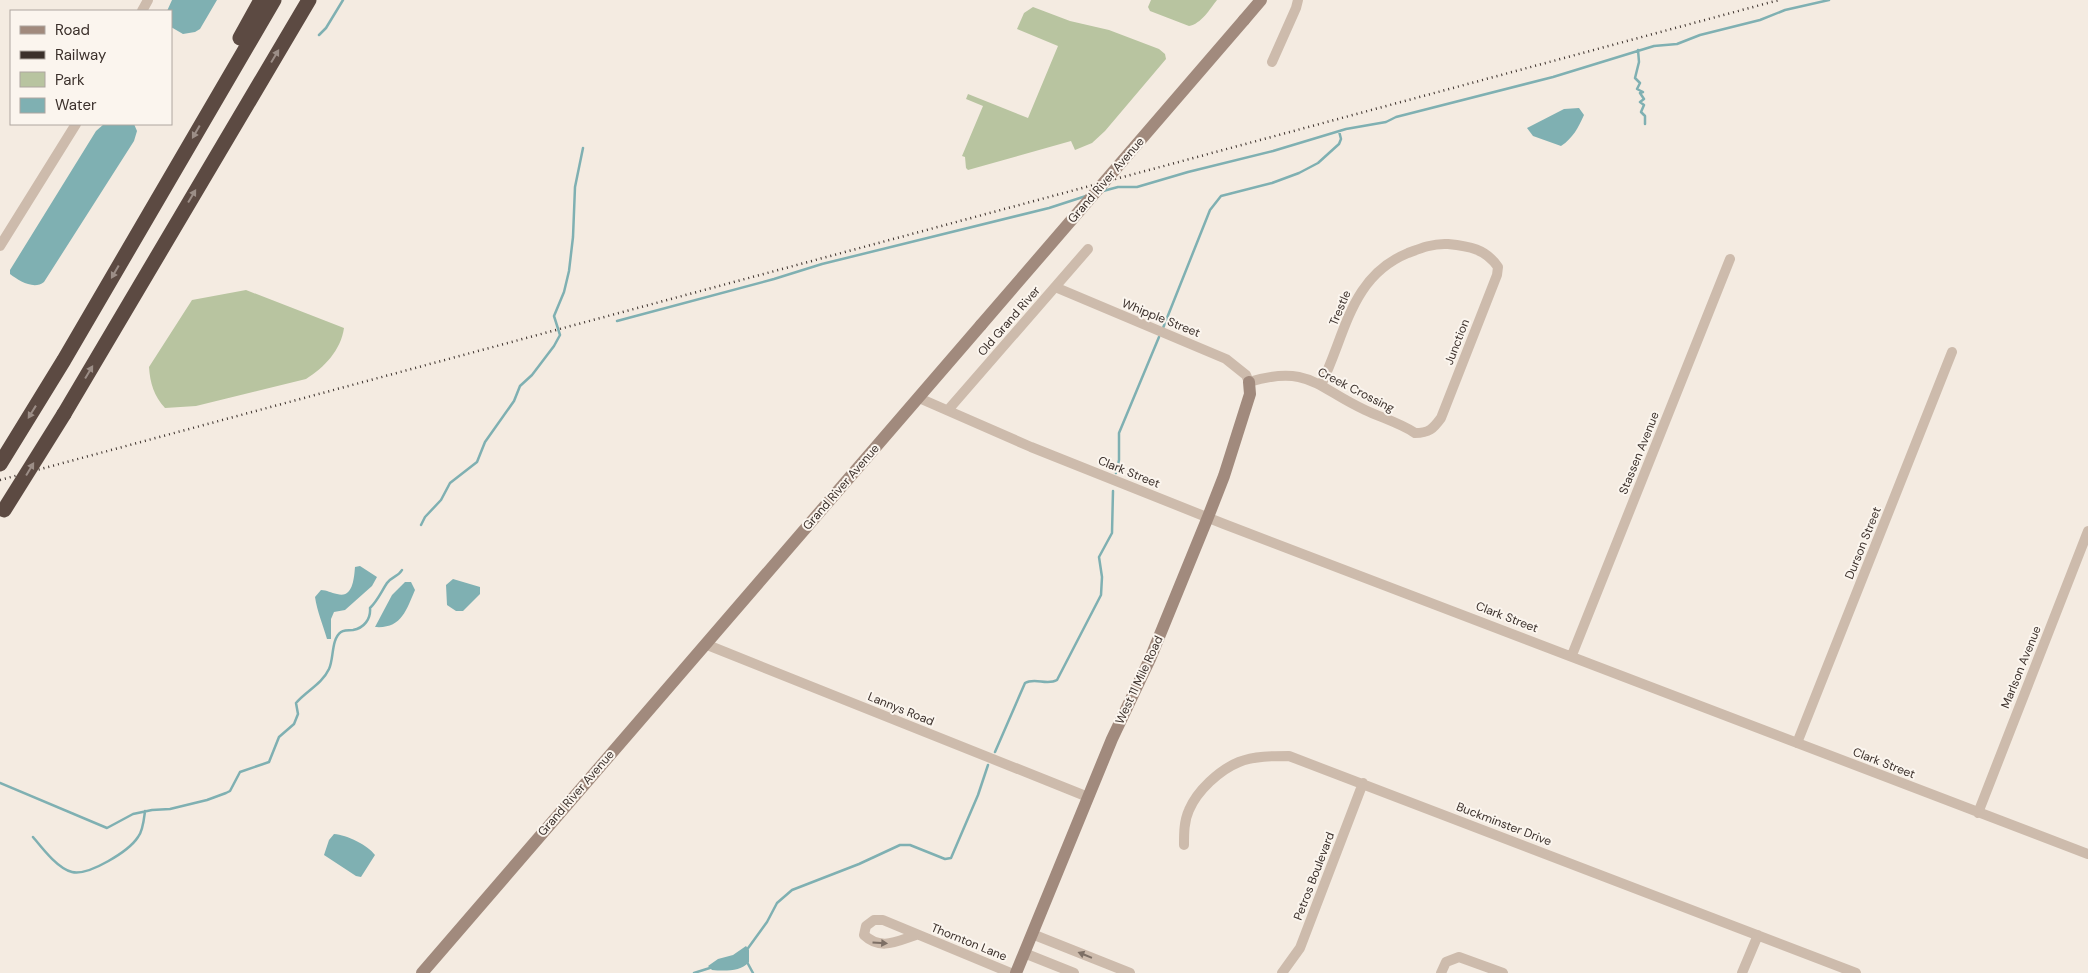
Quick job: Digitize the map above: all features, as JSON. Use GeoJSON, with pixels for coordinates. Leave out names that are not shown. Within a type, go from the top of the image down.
{"type":"FeatureCollection","features":[{"type":"Feature","properties":{"kind":"highway"},"geometry":{"type":"LineString","coordinates":[[206,114],[219,76],[261,0]]}},
{"type":"Feature","properties":{"kind":"highway"},"geometry":{"type":"LineString","coordinates":[[0,464],[64,360],[274,0]]}},
{"type":"Feature","properties":{"kind":"highway"},"geometry":{"type":"LineString","coordinates":[[2,514],[64,414],[308,0]]}},
{"type":"Feature","properties":{"kind":"main road","name":"Grand River Avenue"},"geometry":{"type":"LineString","coordinates":[[422,973],[1261,0]]}},
{"type":"Feature","properties":{"kind":"main road","name":"West 11 Mile Road"},"geometry":{"type":"LineString","coordinates":[[1016,973],[1112,739],[1150,659],[1208,517],[1224,476],[1250,394],[1250,382]]}},
{"type":"Feature","properties":{"kind":"street"},"geometry":{"type":"LineString","coordinates":[[1272,62],[1298,0]]}},
{"type":"Feature","properties":{"kind":"street"},"geometry":{"type":"LineString","coordinates":[[0,246],[75,125]]}},
{"type":"Feature","properties":{"kind":"street","name":"Trestle"},"geometry":{"type":"LineString","coordinates":[[1321,385],[1362,288],[1376,272],[1398,257],[1422,247],[1441,244],[1472,247],[1486,255]]}},
{"type":"Feature","properties":{"kind":"street","name":"Old Grand River"},"geometry":{"type":"LineString","coordinates":[[948,410],[1088,249]]}},
{"type":"Feature","properties":{"kind":"street","name":"Junction"},"geometry":{"type":"LineString","coordinates":[[1421,433],[1432,430],[1441,418],[1497,275],[1498,267],[1486,255]]}},
{"type":"Feature","properties":{"kind":"street","name":"Stassen Avenue"},"geometry":{"type":"LineString","coordinates":[[1572,656],[1730,259]]}},
{"type":"Feature","properties":{"kind":"street","name":"Whipple Street"},"geometry":{"type":"LineString","coordinates":[[1055,287],[1226,359],[1246,375],[1250,382]]}},
{"type":"Feature","properties":{"kind":"street","name":"Durson Street"},"geometry":{"type":"LineString","coordinates":[[1797,743],[1952,352]]}},
{"type":"Feature","properties":{"kind":"street","name":"Creek Crossing"},"geometry":{"type":"LineString","coordinates":[[1250,382],[1270,376],[1296,376],[1321,385],[1364,410],[1415,433],[1421,433]]}},
{"type":"Feature","properties":{"kind":"street","name":"Clark Street"},"geometry":{"type":"LineString","coordinates":[[919,398],[1031,447],[1208,517],[2088,854]]}},
{"type":"Feature","properties":{"kind":"street","name":"Marlson Avenue"},"geometry":{"type":"LineString","coordinates":[[1978,813],[2088,531]]}},
{"type":"Feature","properties":{"kind":"street","name":"Lannys Road"},"geometry":{"type":"LineString","coordinates":[[705,644],[1088,797]]}},
{"type":"Feature","properties":{"kind":"street","name":"Buckminster Drive"},"geometry":{"type":"LineString","coordinates":[[1184,845],[1185,826],[1189,810],[1201,791],[1222,772],[1238,762],[1256,758],[1289,756],[1856,973]]}},
{"type":"Feature","properties":{"kind":"street","name":"Petros Boulevard"},"geometry":{"type":"LineString","coordinates":[[1282,973],[1300,948],[1363,783]]}},
{"type":"Feature","properties":{"kind":"street"},"geometry":{"type":"LineString","coordinates":[[1032,934],[1110,969],[1130,973]]}},
{"type":"Feature","properties":{"kind":"street","name":"Thornton Lane"},"geometry":{"type":"LineString","coordinates":[[916,935],[1012,973]]}},
{"type":"Feature","properties":{"kind":"street"},"geometry":{"type":"LineString","coordinates":[[1742,973],[1758,935]]}},
{"type":"Feature","properties":{"kind":"street"},"geometry":{"type":"LineString","coordinates":[[1024,953],[1074,973]]}},
{"type":"Feature","properties":{"kind":"street"},"geometry":{"type":"LineString","coordinates":[[1441,973],[1446,962],[1458,957],[1503,973]]}},
{"type":"Feature","properties":{"kind":"green space"},"geometry":{"type":"Polygon","coordinates":[[[1151,0],[1217,0],[1201,19],[1189,26],[1150,11],[1148,7],[1151,0]]]}},
{"type":"Feature","properties":{"kind":"green space"},"geometry":{"type":"Polygon","coordinates":[[[1033,7],[1070,21],[1109,30],[1159,49],[1165,54],[1166,59],[1105,131],[1092,143],[1075,150],[1071,141],[968,170],[965,157],[962,156],[983,106],[966,99],[968,94],[1028,118],[1058,46],[1017,29],[1024,13],[1033,7]]]}},
{"type":"Feature","properties":{"kind":"green space"},"geometry":{"type":"Polygon","coordinates":[[[246,290],[344,328],[339,344],[331,358],[306,379],[196,406],[165,408],[153,389],[149,367],[192,300],[246,290]]]}},
{"type":"Feature","properties":{"kind":"water"},"geometry":{"type":"Polygon","coordinates":[[[172,0],[217,0],[200,29],[195,32],[183,34],[172,28],[172,10],[167,10],[172,0]]]}},
{"type":"Feature","properties":{"kind":"water"},"geometry":{"type":"Polygon","coordinates":[[[1579,108],[1584,115],[1582,120],[1572,136],[1561,146],[1533,136],[1527,128],[1564,109],[1579,108]]]}},
{"type":"Feature","properties":{"kind":"water"},"geometry":{"type":"Polygon","coordinates":[[[103,125],[134,125],[137,131],[134,141],[44,282],[31,285],[22,282],[10,274],[10,270],[96,131],[103,125]]]}},
{"type":"Feature","properties":{"kind":"water"},"geometry":{"type":"Polygon","coordinates":[[[360,566],[377,577],[372,586],[345,610],[334,612],[331,619],[331,639],[327,639],[315,597],[321,590],[342,595],[349,591],[352,586],[355,567],[360,566]]]}},
{"type":"Feature","properties":{"kind":"water"},"geometry":{"type":"Polygon","coordinates":[[[453,579],[480,587],[480,594],[463,611],[456,611],[447,605],[446,585],[453,579]]]}},
{"type":"Feature","properties":{"kind":"water"},"geometry":{"type":"Polygon","coordinates":[[[405,582],[411,582],[415,590],[401,617],[391,625],[375,627],[392,595],[405,582]]]}},
{"type":"Feature","properties":{"kind":"water"},"geometry":{"type":"Polygon","coordinates":[[[334,834],[357,841],[375,855],[361,877],[356,876],[324,855],[329,840],[334,834]]]}},
{"type":"Feature","properties":{"kind":"water"},"geometry":{"type":"Polygon","coordinates":[[[746,946],[749,950],[749,962],[741,968],[712,970],[708,966],[718,959],[733,955],[746,946]]]}},
{"type":"Feature","properties":{"kind":"waterway"},"geometry":{"type":"LineString","coordinates":[[319,35],[326,28],[343,0]]}},
{"type":"Feature","properties":{"kind":"waterway"},"geometry":{"type":"LineString","coordinates":[[1103,191],[1118,187],[1137,187],[1273,151],[1346,129],[1386,122],[1396,117],[1553,77],[1654,46],[1677,44],[1700,35],[1760,20],[1785,10],[1829,0]]}},
{"type":"Feature","properties":{"kind":"waterway"},"geometry":{"type":"LineString","coordinates":[[1638,50],[1639,62],[1635,78],[1640,83],[1637,89],[1643,92],[1640,93],[1644,99],[1640,102],[1644,105],[1641,112],[1645,116],[1645,124]]}},
{"type":"Feature","properties":{"kind":"waterway"},"geometry":{"type":"LineString","coordinates":[[1163,328],[1210,210],[1221,196],[1272,183],[1299,173],[1318,163],[1339,144],[1341,139],[1339,131]]}},
{"type":"Feature","properties":{"kind":"waterway"},"geometry":{"type":"LineString","coordinates":[[421,525],[425,517],[441,500],[450,483],[477,462],[485,442],[514,401],[520,386],[532,375],[560,335],[554,316],[564,292],[569,271],[573,237],[575,187],[583,148]]}},
{"type":"Feature","properties":{"kind":"waterway"},"geometry":{"type":"LineString","coordinates":[[617,321],[774,279],[822,264],[1049,208],[1086,196]]}},
{"type":"Feature","properties":{"kind":"waterway"},"geometry":{"type":"LineString","coordinates":[[1116,473],[1119,460],[1119,433],[1159,337]]}},
{"type":"Feature","properties":{"kind":"waterway"},"geometry":{"type":"LineString","coordinates":[[995,752],[1025,683],[1029,681],[1053,682],[1057,680],[1101,595],[1102,577],[1099,557],[1112,533],[1113,491]]}},
{"type":"Feature","properties":{"kind":"waterway"},"geometry":{"type":"LineString","coordinates":[[0,783],[107,828],[133,814],[170,809],[207,800],[230,791],[240,772],[269,762],[279,737],[294,724],[298,714],[296,703],[322,679],[329,669],[334,644],[338,635],[342,631],[357,629],[363,625],[368,619],[370,608],[387,583],[402,570]]}},
{"type":"Feature","properties":{"kind":"waterway"},"geometry":{"type":"LineString","coordinates":[[746,951],[767,922],[777,903],[792,890],[859,864],[900,845],[910,845],[945,859],[951,858],[978,795],[988,765]]}},
{"type":"Feature","properties":{"kind":"waterway"},"geometry":{"type":"LineString","coordinates":[[33,837],[61,867],[72,872],[88,870],[108,861],[133,843],[141,832],[145,811]]}},
{"type":"Feature","properties":{"kind":"waterway"},"geometry":{"type":"LineString","coordinates":[[747,962],[753,973]]}},
{"type":"Feature","properties":{"kind":"waterway"},"geometry":{"type":"LineString","coordinates":[[694,973],[713,967]]}},
{"type":"Feature","properties":{"kind":"railway"},"geometry":{"type":"LineString","coordinates":[[0,480],[1779,0]]}}]}
